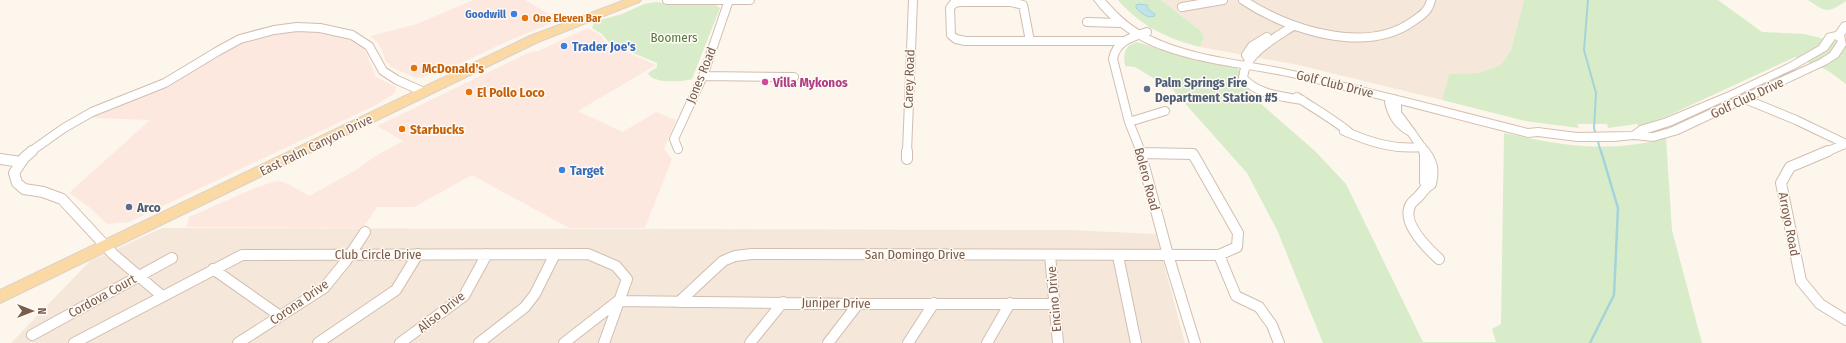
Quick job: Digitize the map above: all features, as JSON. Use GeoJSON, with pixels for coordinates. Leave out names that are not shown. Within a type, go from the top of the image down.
{"type":"FeatureCollection","features":[{"type":"Feature","properties":{"kind":"main road","name":"East Palm Canyon Drive"},"geometry":{"type":"LineString","coordinates":[[0,298],[534,39],[635,0]]}},
{"type":"Feature","properties":{"kind":"street"},"geometry":{"type":"LineString","coordinates":[[667,0],[750,0]]}},
{"type":"Feature","properties":{"kind":"street","name":"Jones Road"},"geometry":{"type":"LineString","coordinates":[[678,149],[674,139],[703,76],[729,0]]}},
{"type":"Feature","properties":{"kind":"street","name":"Carey Road"},"geometry":{"type":"LineString","coordinates":[[907,159],[913,0]]}},
{"type":"Feature","properties":{"kind":"street","name":"Golf Club Drive"},"geometry":{"type":"LineString","coordinates":[[1099,0],[1120,23],[1143,33],[1171,49],[1192,55],[1285,67],[1528,126],[1538,132]]}},
{"type":"Feature","properties":{"kind":"street","name":"Golf Club Drive"},"geometry":{"type":"LineString","coordinates":[[1110,0],[1143,33]]}},
{"type":"Feature","properties":{"kind":"street"},"geometry":{"type":"LineString","coordinates":[[1182,7],[1223,0]]}},
{"type":"Feature","properties":{"kind":"street"},"geometry":{"type":"LineString","coordinates":[[1243,0],[1258,10],[1289,25],[1326,34],[1347,36],[1387,34],[1413,24],[1427,11],[1431,0]]}},
{"type":"Feature","properties":{"kind":"street"},"geometry":{"type":"LineString","coordinates":[[1030,41],[1023,5],[1011,2],[960,2],[954,3],[950,8],[951,35],[956,39],[965,41],[1030,41],[1122,41],[1143,33]]}},
{"type":"Feature","properties":{"kind":"street"},"geometry":{"type":"LineString","coordinates":[[1087,22],[1112,24],[1120,23]]}},
{"type":"Feature","properties":{"kind":"street"},"geometry":{"type":"LineString","coordinates":[[1289,25],[1261,47],[1243,68],[1242,76],[1248,85],[1266,92],[1302,100],[1326,116],[1343,130],[1368,141],[1424,151]]}},
{"type":"Feature","properties":{"kind":"street","name":"Golf Club Drive"},"geometry":{"type":"LineString","coordinates":[[1248,63],[1528,133],[1538,132],[1577,137],[1614,138],[1634,135],[1653,137],[1674,131],[1745,99],[1829,58],[1843,41],[1842,36],[1846,26]]}},
{"type":"Feature","properties":{"kind":"street"},"geometry":{"type":"LineString","coordinates":[[162,296],[106,246],[62,199],[43,192],[24,189],[17,183],[14,173],[25,157],[54,134],[84,116],[163,84],[189,71],[214,52],[232,42],[253,35],[294,28],[313,28],[343,32],[366,41],[384,71],[424,92]]}},
{"type":"Feature","properties":{"kind":"street","name":"Golf Club Drive"},"geometry":{"type":"LineString","coordinates":[[1634,135],[1644,129],[1668,122],[1733,94],[1815,53],[1823,48],[1831,36],[1842,36]]}},
{"type":"Feature","properties":{"kind":"street","name":"Bolero Road"},"geometry":{"type":"LineString","coordinates":[[1122,41],[1114,52],[1113,59],[1168,255],[1195,343]]}},
{"type":"Feature","properties":{"kind":"street"},"geometry":{"type":"LineString","coordinates":[[703,76],[794,77]]}},
{"type":"Feature","properties":{"kind":"street"},"geometry":{"type":"LineString","coordinates":[[1733,94],[1814,133],[1826,135],[1846,144]]}},
{"type":"Feature","properties":{"kind":"street"},"geometry":{"type":"LineString","coordinates":[[1393,99],[1389,102],[1391,113],[1400,125],[1411,132],[1431,160],[1434,171],[1431,184],[1427,185],[1410,206],[1410,220],[1418,237],[1439,259]]}},
{"type":"Feature","properties":{"kind":"street"},"geometry":{"type":"LineString","coordinates":[[1130,122],[1165,111]]}},
{"type":"Feature","properties":{"kind":"street","name":"Arroyo Road"},"geometry":{"type":"LineString","coordinates":[[1846,144],[1790,168],[1781,183],[1801,281],[1809,293],[1824,309],[1846,320]]}},
{"type":"Feature","properties":{"kind":"street"},"geometry":{"type":"LineString","coordinates":[[1140,153],[1193,154],[1238,234],[1237,247],[1219,255],[1236,296],[1259,307],[1272,325],[1279,343]]}},
{"type":"Feature","properties":{"kind":"street"},"geometry":{"type":"LineString","coordinates":[[0,159],[21,162]]}},
{"type":"Feature","properties":{"kind":"street","name":"Corona Drive"},"geometry":{"type":"LineString","coordinates":[[238,343],[324,288],[334,278],[352,254],[365,232]]}},
{"type":"Feature","properties":{"kind":"street"},"geometry":{"type":"LineString","coordinates":[[318,343],[396,290],[418,254]]}},
{"type":"Feature","properties":{"kind":"street","name":"Aliso Drive"},"geometry":{"type":"LineString","coordinates":[[400,343],[464,296],[487,254]]}},
{"type":"Feature","properties":{"kind":"street"},"geometry":{"type":"LineString","coordinates":[[479,343],[525,307],[534,294],[555,254]]}},
{"type":"Feature","properties":{"kind":"street","name":"Club Circle Drive"},"geometry":{"type":"LineString","coordinates":[[74,343],[242,255],[588,254],[600,257],[624,271],[627,279],[604,343]]}},
{"type":"Feature","properties":{"kind":"street","name":"San Domingo Drive"},"geometry":{"type":"LineString","coordinates":[[679,302],[723,261],[735,256],[752,254],[1118,256],[1219,255]]}},
{"type":"Feature","properties":{"kind":"street","name":"Encino Drive"},"geometry":{"type":"LineString","coordinates":[[1050,255],[1058,343]]}},
{"type":"Feature","properties":{"kind":"street"},"geometry":{"type":"LineString","coordinates":[[1118,256],[1136,343]]}},
{"type":"Feature","properties":{"kind":"street","name":"Cordova Court"},"geometry":{"type":"LineString","coordinates":[[32,335],[172,258]]}},
{"type":"Feature","properties":{"kind":"street"},"geometry":{"type":"LineString","coordinates":[[213,269],[280,316]]}},
{"type":"Feature","properties":{"kind":"street"},"geometry":{"type":"LineString","coordinates":[[564,343],[618,301]]}},
{"type":"Feature","properties":{"kind":"street","name":"Juniper Drive"},"geometry":{"type":"LineString","coordinates":[[618,301],[858,304],[1054,304]]}},
{"type":"Feature","properties":{"kind":"street"},"geometry":{"type":"LineString","coordinates":[[750,343],[783,302]]}},
{"type":"Feature","properties":{"kind":"street"},"geometry":{"type":"LineString","coordinates":[[908,343],[934,303]]}},
{"type":"Feature","properties":{"kind":"street"},"geometry":{"type":"LineString","coordinates":[[987,343],[1010,303]]}},
{"type":"Feature","properties":{"kind":"street"},"geometry":{"type":"LineString","coordinates":[[828,343],[858,304]]}},
{"type":"Feature","properties":{"kind":"shaded area"},"geometry":{"type":"Polygon","coordinates":[[[473,0],[525,0],[559,20],[510,40],[449,69],[446,67],[424,77],[416,78],[391,67],[385,60],[382,50],[377,42],[370,36],[417,24],[473,0]]]}},
{"type":"Feature","properties":{"kind":"shaded area"},"geometry":{"type":"Polygon","coordinates":[[[1161,0],[1524,0],[1511,50],[1501,65],[1479,73],[1449,74],[1442,100],[1298,65],[1200,47],[1204,37],[1201,31],[1161,0]]]}},
{"type":"Feature","properties":{"kind":"shaded area"},"geometry":{"type":"Polygon","coordinates":[[[588,28],[602,36],[603,40],[607,43],[656,65],[578,111],[623,132],[656,112],[676,120],[664,149],[672,159],[645,228],[569,228],[472,175],[414,207],[377,207],[363,228],[187,227],[189,217],[255,188],[273,182],[280,181],[288,184],[309,196],[356,170],[374,157],[403,141],[377,126],[528,53],[538,51],[588,28]]]}},
{"type":"Feature","properties":{"kind":"shaded area"},"geometry":{"type":"Polygon","coordinates":[[[292,31],[329,33],[352,39],[363,46],[376,77],[396,87],[395,93],[376,105],[129,222],[107,224],[89,207],[69,193],[150,120],[91,118],[117,105],[171,84],[197,70],[227,47],[265,34],[292,31]]]}},
{"type":"Feature","properties":{"kind":"shaded area"},"geometry":{"type":"Polygon","coordinates":[[[162,228],[1070,230],[1156,234],[1185,343],[11,343],[90,261],[162,228]]]}},
{"type":"Feature","properties":{"kind":"green space"},"geometry":{"type":"Polygon","coordinates":[[[1118,0],[1161,0],[1201,31],[1204,37],[1200,47],[1176,40],[1155,30],[1136,17],[1118,0]]]}},
{"type":"Feature","properties":{"kind":"green space"},"geometry":{"type":"Polygon","coordinates":[[[1524,0],[1718,0],[1762,32],[1804,34],[1846,44],[1846,84],[1827,70],[1795,57],[1663,118],[1639,126],[1637,124],[1608,128],[1607,124],[1577,124],[1579,128],[1525,121],[1442,100],[1449,74],[1479,73],[1501,65],[1511,50],[1524,0]]]}},
{"type":"Feature","properties":{"kind":"green space"},"geometry":{"type":"Polygon","coordinates":[[[1808,0],[1846,1],[1835,8],[1827,10],[1808,0]]]}},
{"type":"Feature","properties":{"kind":"green space","name":"Boomers"},"geometry":{"type":"Polygon","coordinates":[[[656,2],[677,5],[714,4],[720,8],[692,79],[681,81],[661,81],[651,77],[648,73],[657,67],[657,63],[609,43],[602,34],[592,28],[594,23],[600,20],[622,14],[644,4],[656,2]]]}},
{"type":"Feature","properties":{"kind":"green space"},"geometry":{"type":"Polygon","coordinates":[[[1137,42],[1194,60],[1237,68],[1239,71],[1239,80],[1259,102],[1316,152],[1346,184],[1423,342],[1496,342],[1492,329],[1501,324],[1504,133],[1565,144],[1604,147],[1625,146],[1666,138],[1672,230],[1702,343],[1323,343],[1277,230],[1247,173],[1173,90],[1135,67],[1125,66],[1125,51],[1129,46],[1137,42]]]}},
{"type":"Feature","properties":{"kind":"water"},"geometry":{"type":"Polygon","coordinates":[[[1136,5],[1147,5],[1148,9],[1155,14],[1155,16],[1149,17],[1142,14],[1136,8],[1136,5]]]}},
{"type":"Feature","properties":{"kind":"waterway"},"geometry":{"type":"LineString","coordinates":[[1588,0],[1584,50],[1596,93],[1594,128],[1601,152]]}},
{"type":"Feature","properties":{"kind":"waterway"},"geometry":{"type":"LineString","coordinates":[[1590,343],[1614,295],[1618,208],[1601,151]]}},
{"type":"Feature","properties":{"kind":"place","name":"Goodwill"},"geometry":{"type":"Point","coordinates":[514,14]}},
{"type":"Feature","properties":{"kind":"place","name":"One Eleven Bar"},"geometry":{"type":"Point","coordinates":[525,18]}},
{"type":"Feature","properties":{"kind":"place","name":"Trader Joe's"},"geometry":{"type":"Point","coordinates":[564,46]}},
{"type":"Feature","properties":{"kind":"place","name":"McDonald's"},"geometry":{"type":"Point","coordinates":[414,68]}},
{"type":"Feature","properties":{"kind":"place","name":"Villa Mykonos"},"geometry":{"type":"Point","coordinates":[765,82]}},
{"type":"Feature","properties":{"kind":"place","name":"Palm Springs Fire Department Station #5"},"geometry":{"type":"Point","coordinates":[1147,89]}},
{"type":"Feature","properties":{"kind":"place","name":"El Pollo Loco"},"geometry":{"type":"Point","coordinates":[469,92]}},
{"type":"Feature","properties":{"kind":"place","name":"Starbucks"},"geometry":{"type":"Point","coordinates":[402,129]}},
{"type":"Feature","properties":{"kind":"place","name":"Target"},"geometry":{"type":"Point","coordinates":[562,170]}},
{"type":"Feature","properties":{"kind":"place","name":"Arco"},"geometry":{"type":"Point","coordinates":[129,207]}}]}
